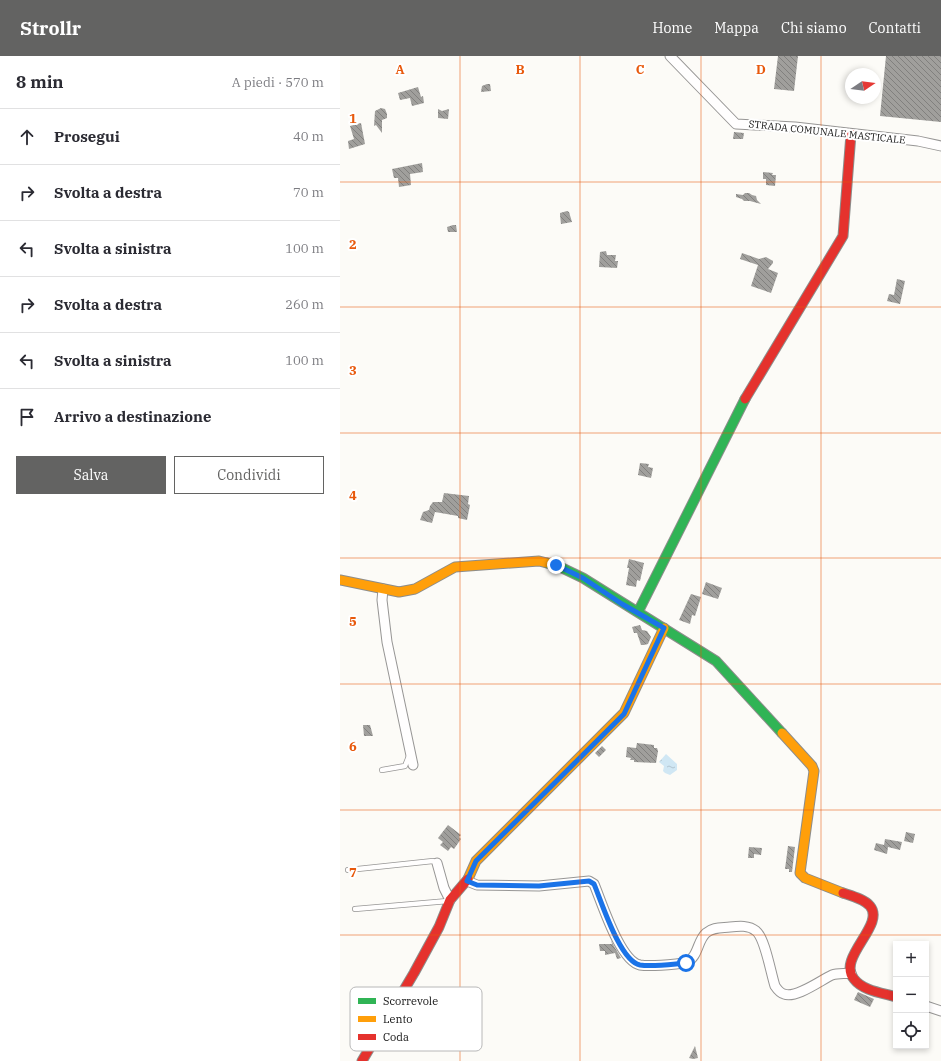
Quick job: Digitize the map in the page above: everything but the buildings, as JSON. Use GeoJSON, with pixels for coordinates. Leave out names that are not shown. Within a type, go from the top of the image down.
{"type":"FeatureCollection","features":[{"type":"Feature","properties":{"kind":"street","name":"STRADA COMUNALE MASTICALE"},"geometry":{"type":"LineString","coordinates":[[670,56],[736,124],[795,127],[918,141],[941,146]]}},
{"type":"Feature","properties":{"kind":"street"},"geometry":{"type":"LineString","coordinates":[[638,612],[739,409],[843,236],[851,134]]}},
{"type":"Feature","properties":{"kind":"street"},"geometry":{"type":"LineString","coordinates":[[340,580],[400,592],[409,591],[455,567],[539,561],[556,565],[583,578],[716,661],[812,766],[814,771],[800,874],[805,878],[864,900],[872,907],[872,922],[852,960],[850,967],[851,973],[856,982],[866,988],[893,996]]}},
{"type":"Feature","properties":{"kind":"street"},"geometry":{"type":"LineString","coordinates":[[383,589],[382,600],[387,642],[413,765]]}},
{"type":"Feature","properties":{"kind":"street"},"geometry":{"type":"LineString","coordinates":[[406,987],[439,927],[450,900],[467,881],[476,861],[624,714],[664,628]]}},
{"type":"Feature","properties":{"kind":"street"},"geometry":{"type":"LineString","coordinates":[[437,863],[444,888],[450,900]]}},
{"type":"Feature","properties":{"kind":"street"},"geometry":{"type":"LineString","coordinates":[[467,881],[477,885],[539,886],[589,881],[594,884],[624,951],[632,961],[640,965],[686,963],[695,955],[702,937],[707,932],[714,928],[742,926],[756,930],[762,937],[775,986],[779,992],[788,996],[818,984],[832,975],[851,973]]}},
{"type":"Feature","properties":{"kind":"street"},"geometry":{"type":"LineString","coordinates":[[929,1007],[941,1010]]}},
{"type":"Feature","properties":{"kind":"street"},"geometry":{"type":"LineString","coordinates":[[362,1061],[368,1051]]}},
{"type":"Feature","properties":{"kind":"lane"},"geometry":{"type":"LineString","coordinates":[[382,770],[405,766],[410,753]]}},
{"type":"Feature","properties":{"kind":"lane"},"geometry":{"type":"LineString","coordinates":[[348,870],[433,861],[437,863]]}},
{"type":"Feature","properties":{"kind":"lane"},"geometry":{"type":"LineString","coordinates":[[355,909],[450,900]]}},
{"type":"Feature","properties":{"kind":"water"},"geometry":{"type":"Polygon","coordinates":[[[666,754],[677,764],[677,770],[670,775],[663,771],[664,766],[659,762],[666,754]]]}},
{"type":"Feature","properties":{"kind":"traffic: fast"},"geometry":{"type":"LineString","coordinates":[[638,612],[745,399]]}},
{"type":"Feature","properties":{"kind":"traffic: fast"},"geometry":{"type":"LineString","coordinates":[[547,563],[556,565],[583,578],[716,661],[782,733]]}},
{"type":"Feature","properties":{"kind":"traffic: slow"},"geometry":{"type":"LineString","coordinates":[[340,580],[399,592],[415,589],[455,567],[539,561],[547,563]]}},
{"type":"Feature","properties":{"kind":"traffic: slow"},"geometry":{"type":"LineString","coordinates":[[468,879],[476,861],[624,713],[664,628]]}},
{"type":"Feature","properties":{"kind":"traffic: slow"},"geometry":{"type":"LineString","coordinates":[[782,733],[812,766],[814,771],[800,873],[805,878],[843,893]]}},
{"type":"Feature","properties":{"kind":"traffic: jam"},"geometry":{"type":"LineString","coordinates":[[745,399],[843,236],[851,134]]}},
{"type":"Feature","properties":{"kind":"traffic: jam"},"geometry":{"type":"LineString","coordinates":[[406,987],[439,927],[450,900],[468,879]]}},
{"type":"Feature","properties":{"kind":"traffic: jam"},"geometry":{"type":"LineString","coordinates":[[843,893],[865,901],[870,906],[873,914],[872,922],[851,961],[850,971],[854,979],[868,989],[893,996]]}},
{"type":"Feature","properties":{"kind":"traffic: jam"},"geometry":{"type":"LineString","coordinates":[[362,1061],[368,1051]]}},
{"type":"Feature","properties":{"kind":"route"},"geometry":{"type":"LineString","coordinates":[[556,565],[583,578],[622,604],[664,628],[624,714],[476,861],[467,881],[477,885],[539,886],[589,881],[592,882],[617,938],[632,961],[640,965],[686,963]]}}]}
